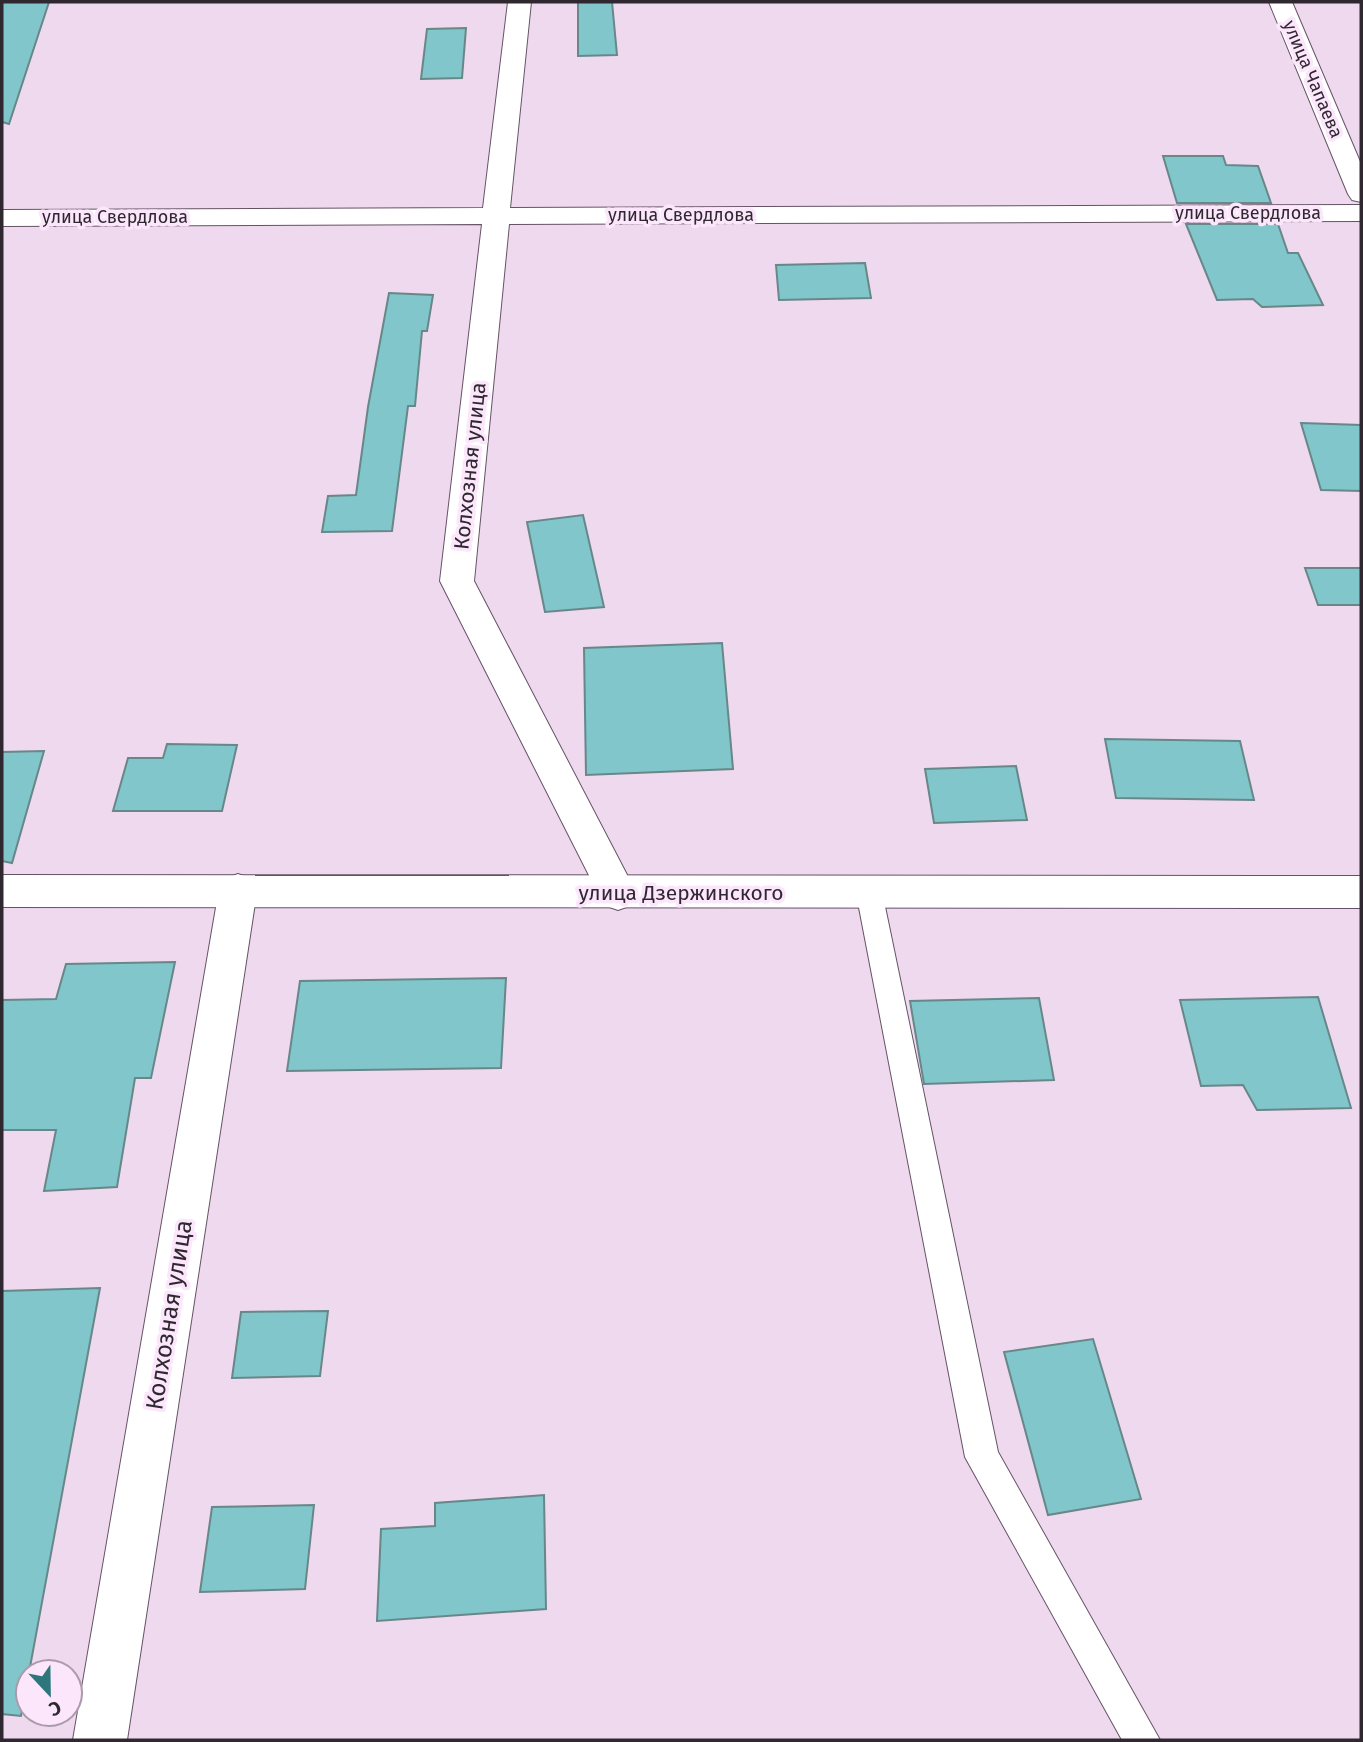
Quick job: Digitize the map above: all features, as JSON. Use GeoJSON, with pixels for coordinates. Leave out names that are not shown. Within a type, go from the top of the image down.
{"type":"FeatureCollection","features":[{"type":"Feature","properties":{"kind":"street","name":"Колхозная улица"},"geometry":{"type":"LineString","coordinates":[[519,2],[457,581],[618,894]]}},
{"type":"Feature","properties":{"kind":"street","name":"улица Чапаева"},"geometry":{"type":"LineString","coordinates":[[1280,2],[1361,194]]}},
{"type":"Feature","properties":{"kind":"street","name":"улица Свердлова"},"geometry":{"type":"LineString","coordinates":[[2,218],[1361,213]]}},
{"type":"Feature","properties":{"kind":"street","name":"Колхозная улица"},"geometry":{"type":"LineString","coordinates":[[100,1740],[238,890]]}},
{"type":"Feature","properties":{"kind":"street","name":"улица Дзержинского"},"geometry":{"type":"LineString","coordinates":[[2,891],[238,890],[618,894],[1361,892]]}},
{"type":"Feature","properties":{"kind":"lane"},"geometry":{"type":"LineString","coordinates":[[869,892],[982,1457],[1142,1740]]}},
{"type":"Feature","properties":{"kind":"building"},"geometry":{"type":"Polygon","coordinates":[[[2,2],[49,2],[9,124],[2,122],[2,2]]]}},
{"type":"Feature","properties":{"kind":"building"},"geometry":{"type":"Polygon","coordinates":[[[578,2],[612,2],[617,55],[578,56],[578,2]]]}},
{"type":"Feature","properties":{"kind":"building"},"geometry":{"type":"Polygon","coordinates":[[[466,28],[462,78],[421,79],[427,29],[466,28]]]}},
{"type":"Feature","properties":{"kind":"building"},"geometry":{"type":"Polygon","coordinates":[[[1163,156],[1223,156],[1226,165],[1258,166],[1271,203],[1177,203],[1163,156]]]}},
{"type":"Feature","properties":{"kind":"building"},"geometry":{"type":"Polygon","coordinates":[[[1186,224],[1278,224],[1288,253],[1298,253],[1323,305],[1262,307],[1253,299],[1217,300],[1186,224]]]}},
{"type":"Feature","properties":{"kind":"building"},"geometry":{"type":"Polygon","coordinates":[[[865,263],[871,298],[779,300],[776,265],[865,263]]]}},
{"type":"Feature","properties":{"kind":"building"},"geometry":{"type":"Polygon","coordinates":[[[389,293],[433,295],[427,331],[422,331],[415,406],[408,406],[392,531],[322,532],[328,496],[356,495],[368,407],[389,293]]]}},
{"type":"Feature","properties":{"kind":"building"},"geometry":{"type":"Polygon","coordinates":[[[1301,423],[1361,425],[1361,491],[1321,490],[1301,423]]]}},
{"type":"Feature","properties":{"kind":"building"},"geometry":{"type":"Polygon","coordinates":[[[583,515],[604,607],[545,612],[527,522],[583,515]]]}},
{"type":"Feature","properties":{"kind":"building"},"geometry":{"type":"Polygon","coordinates":[[[1305,568],[1361,568],[1361,605],[1318,605],[1305,568]]]}},
{"type":"Feature","properties":{"kind":"building"},"geometry":{"type":"Polygon","coordinates":[[[722,643],[733,769],[586,775],[584,648],[722,643]]]}},
{"type":"Feature","properties":{"kind":"building"},"geometry":{"type":"Polygon","coordinates":[[[1105,739],[1240,741],[1254,800],[1116,798],[1105,739]]]}},
{"type":"Feature","properties":{"kind":"building"},"geometry":{"type":"Polygon","coordinates":[[[167,744],[237,745],[222,811],[113,811],[128,758],[163,758],[167,744]]]}},
{"type":"Feature","properties":{"kind":"building"},"geometry":{"type":"Polygon","coordinates":[[[44,751],[12,863],[2,861],[2,752],[44,751]]]}},
{"type":"Feature","properties":{"kind":"building"},"geometry":{"type":"Polygon","coordinates":[[[1016,766],[1027,820],[934,823],[925,769],[1016,766]]]}},
{"type":"Feature","properties":{"kind":"building"},"geometry":{"type":"Polygon","coordinates":[[[175,962],[151,1078],[135,1078],[117,1187],[44,1191],[56,1130],[2,1130],[2,1000],[56,999],[66,964],[175,962]]]}},
{"type":"Feature","properties":{"kind":"building"},"geometry":{"type":"Polygon","coordinates":[[[506,978],[501,1068],[287,1071],[300,981],[506,978]]]}},
{"type":"Feature","properties":{"kind":"building"},"geometry":{"type":"Polygon","coordinates":[[[1318,997],[1351,1108],[1257,1110],[1243,1085],[1201,1086],[1180,1000],[1318,997]]]}},
{"type":"Feature","properties":{"kind":"building"},"geometry":{"type":"Polygon","coordinates":[[[1039,998],[1054,1080],[924,1084],[910,1001],[1039,998]]]}},
{"type":"Feature","properties":{"kind":"building"},"geometry":{"type":"Polygon","coordinates":[[[100,1288],[32,1658],[14,1658],[14,1715],[2,1714],[2,1291],[100,1288]]]}},
{"type":"Feature","properties":{"kind":"building"},"geometry":{"type":"Polygon","coordinates":[[[328,1311],[320,1376],[232,1378],[241,1312],[328,1311]]]}},
{"type":"Feature","properties":{"kind":"building"},"geometry":{"type":"Polygon","coordinates":[[[1093,1339],[1141,1499],[1048,1515],[1004,1352],[1093,1339]]]}},
{"type":"Feature","properties":{"kind":"building"},"geometry":{"type":"Polygon","coordinates":[[[544,1495],[546,1609],[377,1621],[381,1529],[435,1526],[435,1503],[544,1495]]]}},
{"type":"Feature","properties":{"kind":"building"},"geometry":{"type":"Polygon","coordinates":[[[314,1505],[305,1589],[200,1592],[212,1507],[314,1505]]]}}]}
